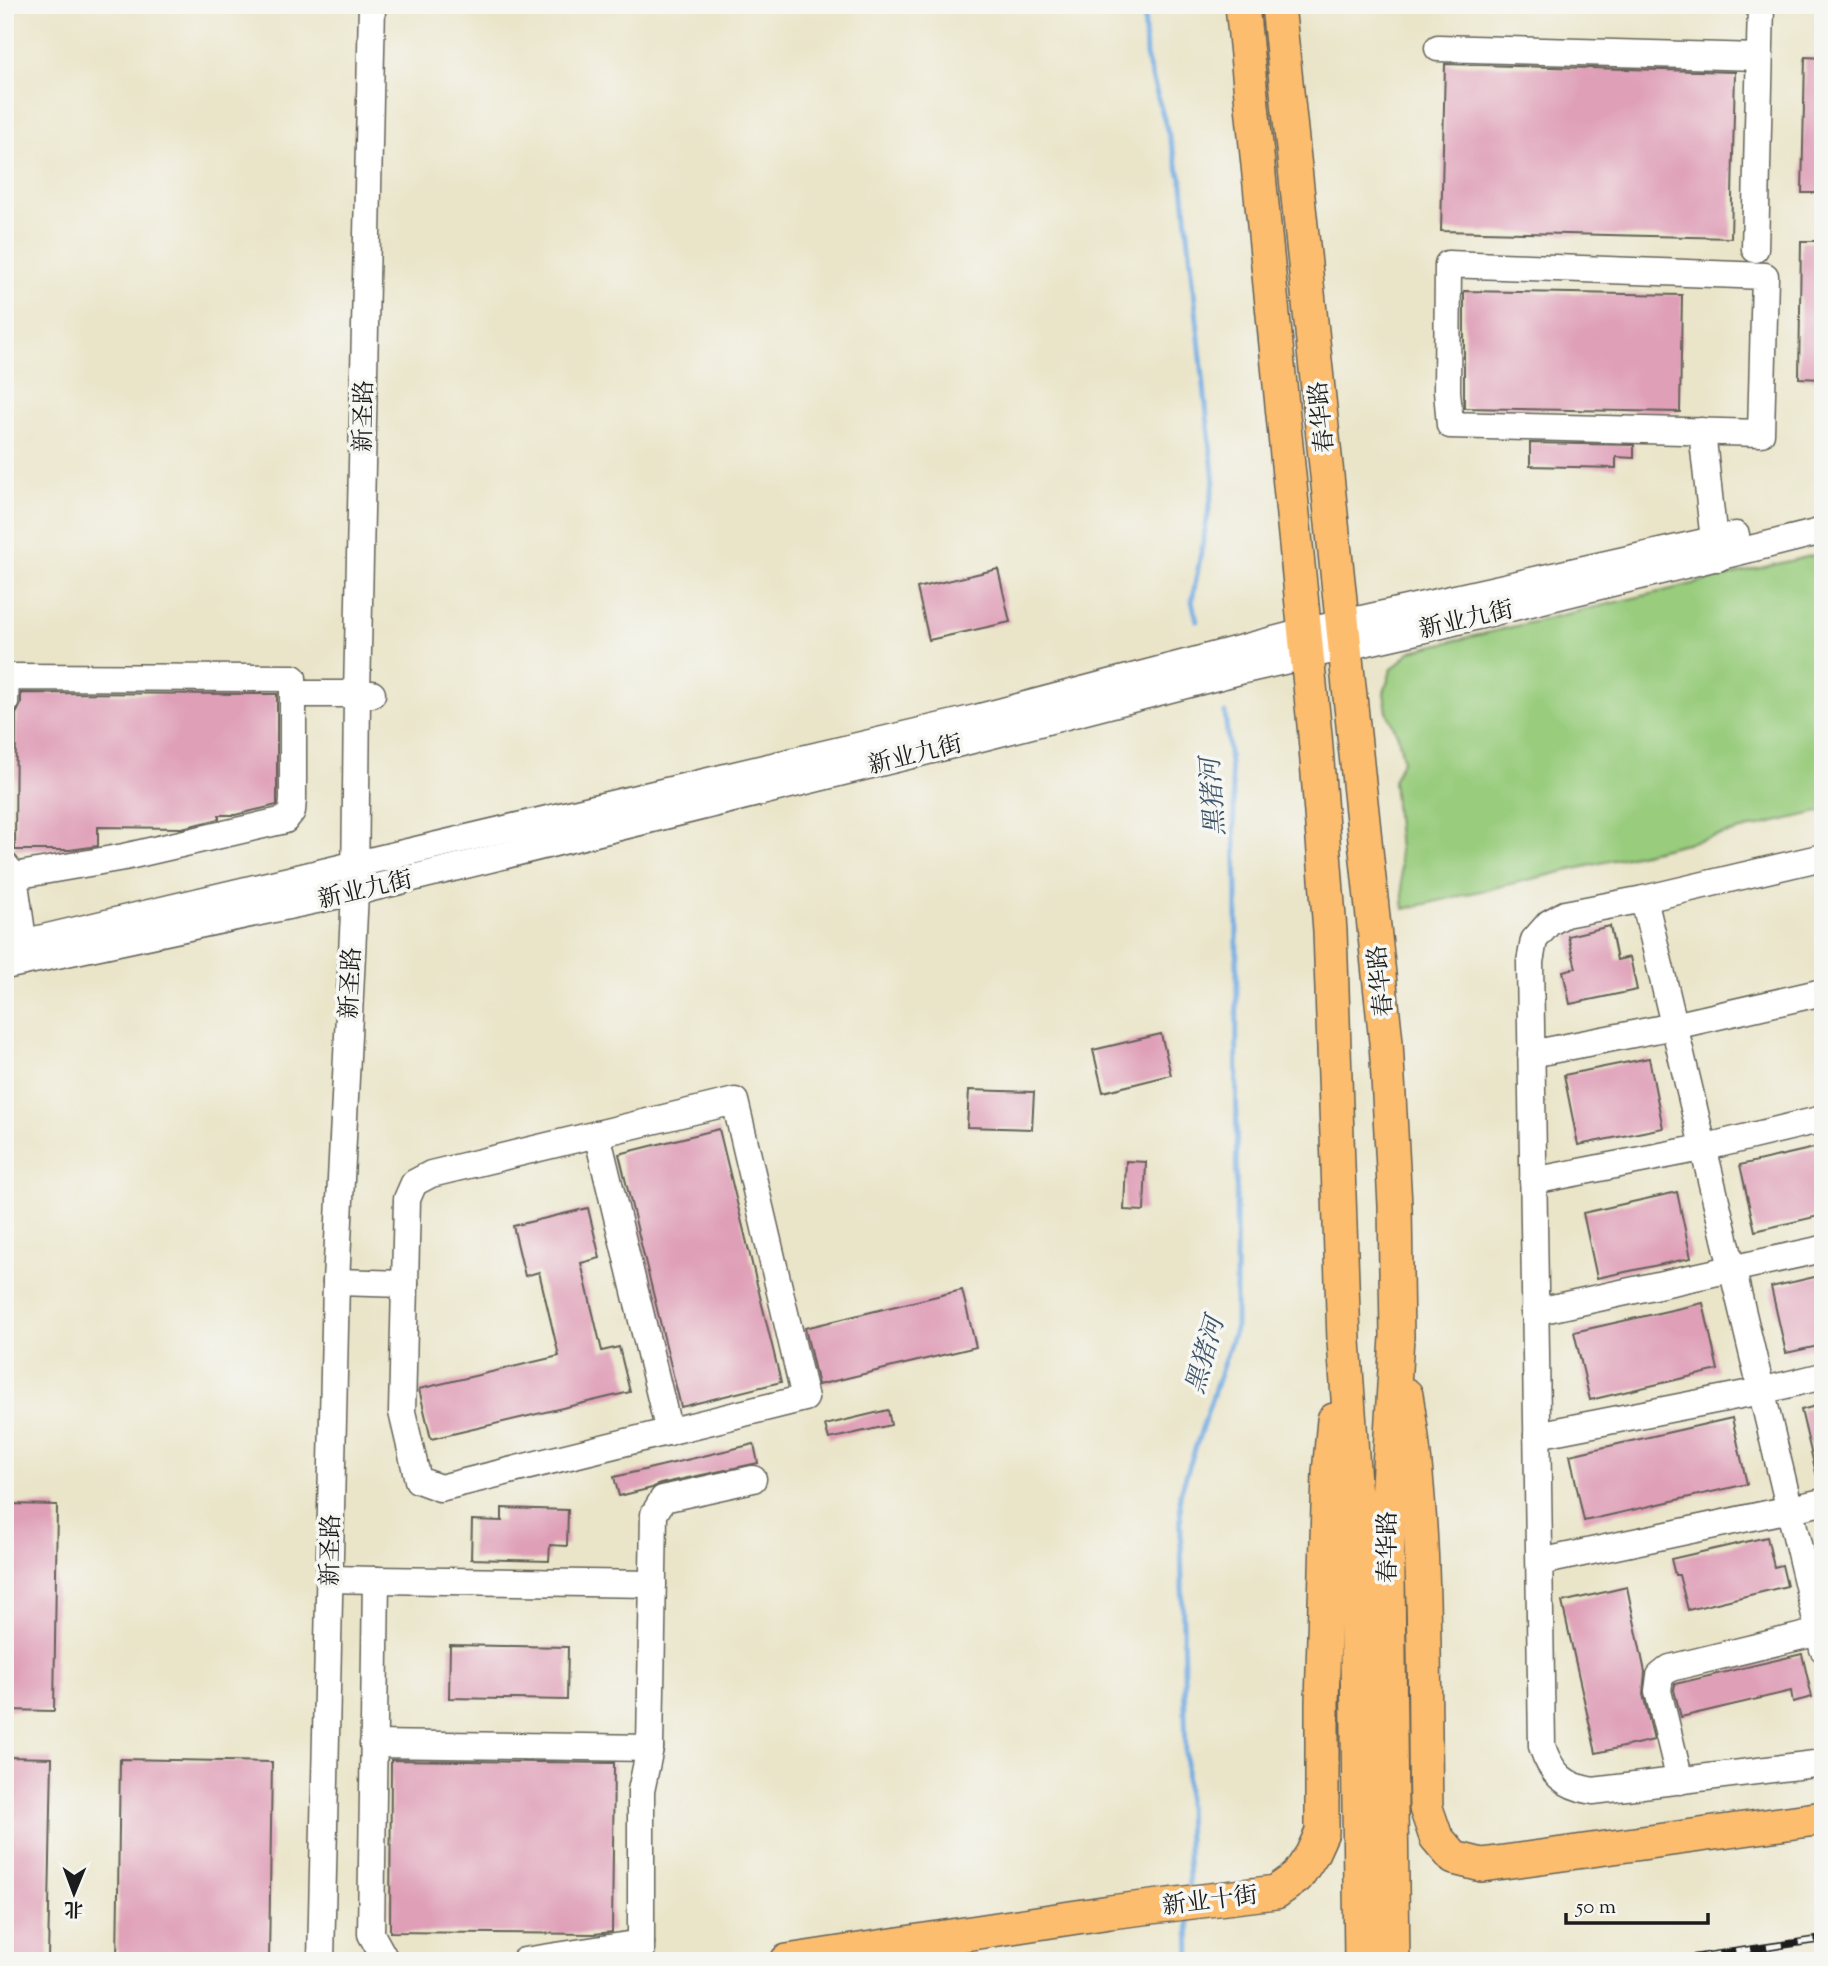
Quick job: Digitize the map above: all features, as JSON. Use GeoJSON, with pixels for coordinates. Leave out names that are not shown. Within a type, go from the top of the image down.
{"type":"FeatureCollection","features":[{"type":"Feature","properties":{"kind":"main road","name":"春华路"},"geometry":{"type":"LineString","coordinates":[[1241,5],[1306,644],[1330,931],[1344,1341],[1355,1497],[1362,1961]]}},
{"type":"Feature","properties":{"kind":"main road","name":"春华路"},"geometry":{"type":"LineString","coordinates":[[1278,5],[1386,1042],[1395,1205],[1397,1337],[1387,1500],[1393,1961]]}},
{"type":"Feature","properties":{"kind":"main road"},"geometry":{"type":"LineString","coordinates":[[1397,1337],[1415,1449],[1418,1487],[1426,1808],[1436,1837],[1454,1858],[1482,1865],[1823,1818]]}},
{"type":"Feature","properties":{"kind":"main road","name":"新业十街"},"geometry":{"type":"LineString","coordinates":[[787,1961],[1110,1912],[1276,1892],[1297,1877],[1322,1832],[1322,1702],[1329,1472],[1344,1341]]}},
{"type":"Feature","properties":{"kind":"street","name":"新圣路"},"geometry":{"type":"LineString","coordinates":[[321,1961],[337,1579],[344,1282],[362,878],[372,5]]}},
{"type":"Feature","properties":{"kind":"street","name":"新圣路"},"geometry":{"type":"LineString","coordinates":[[364,694],[385,5]]}},
{"type":"Feature","properties":{"kind":"street"},"geometry":{"type":"LineString","coordinates":[[1755,249],[1760,5]]}},
{"type":"Feature","properties":{"kind":"street"},"geometry":{"type":"LineString","coordinates":[[1438,48],[1759,57]]}},
{"type":"Feature","properties":{"kind":"street"},"geometry":{"type":"LineString","coordinates":[[1448,264],[1765,276],[1761,433],[1702,431],[1450,425],[1447,391],[1448,264]]}},
{"type":"Feature","properties":{"kind":"street"},"geometry":{"type":"LineString","coordinates":[[1702,431],[1716,550]]}},
{"type":"Feature","properties":{"kind":"street","name":"新业九街"},"geometry":{"type":"LineString","coordinates":[[1716,550],[1823,512]]}},
{"type":"Feature","properties":{"kind":"street","name":"新业九街"},"geometry":{"type":"LineString","coordinates":[[15,955],[362,878],[976,718],[1716,550],[1823,531]]}},
{"type":"Feature","properties":{"kind":"street"},"geometry":{"type":"LineString","coordinates":[[5,703],[6,677],[293,678],[293,799],[292,811],[285,820],[124,858],[10,870],[15,955]]}},
{"type":"Feature","properties":{"kind":"street"},"geometry":{"type":"LineString","coordinates":[[293,694],[364,694]]}},
{"type":"Feature","properties":{"kind":"street"},"geometry":{"type":"LineString","coordinates":[[1823,857],[1644,899],[1565,914],[1549,923],[1534,940],[1530,962],[1542,1746],[1548,1764],[1561,1779],[1579,1789],[1594,1791],[1823,1763]]}},
{"type":"Feature","properties":{"kind":"street"},"geometry":{"type":"LineString","coordinates":[[1644,899],[1821,1641],[1670,1668],[1660,1676],[1658,1690],[1680,1781]]}},
{"type":"Feature","properties":{"kind":"street"},"geometry":{"type":"LineString","coordinates":[[1531,1054],[1674,1026],[1823,992]]}},
{"type":"Feature","properties":{"kind":"street"},"geometry":{"type":"LineString","coordinates":[[735,1101],[805,1398],[440,1488],[418,1480],[402,1412],[405,1284],[407,1199],[414,1183],[431,1174],[735,1101]]}},
{"type":"Feature","properties":{"kind":"street"},"geometry":{"type":"LineString","coordinates":[[1532,1181],[1702,1148],[1823,1119]]}},
{"type":"Feature","properties":{"kind":"street"},"geometry":{"type":"LineString","coordinates":[[597,1134],[669,1432]]}},
{"type":"Feature","properties":{"kind":"street"},"geometry":{"type":"LineString","coordinates":[[1534,1312],[1823,1249]]}},
{"type":"Feature","properties":{"kind":"street"},"geometry":{"type":"LineString","coordinates":[[344,1282],[405,1284]]}},
{"type":"Feature","properties":{"kind":"street"},"geometry":{"type":"LineString","coordinates":[[1537,1435],[1761,1391],[1823,1376]]}},
{"type":"Feature","properties":{"kind":"street"},"geometry":{"type":"LineString","coordinates":[[524,1961],[641,1952],[641,1791],[650,1748],[654,1514],[663,1499],[753,1479]]}},
{"type":"Feature","properties":{"kind":"street"},"geometry":{"type":"LineString","coordinates":[[1540,1562],[1823,1502]]}},
{"type":"Feature","properties":{"kind":"street","name":"新圣路"},"geometry":{"type":"LineString","coordinates":[[336,1961],[337,1579]]}},
{"type":"Feature","properties":{"kind":"street"},"geometry":{"type":"LineString","coordinates":[[337,1579],[653,1584]]}},
{"type":"Feature","properties":{"kind":"street"},"geometry":{"type":"LineString","coordinates":[[376,1580],[371,1934],[386,1961]]}},
{"type":"Feature","properties":{"kind":"street"},"geometry":{"type":"LineString","coordinates":[[373,1744],[650,1748]]}},
{"type":"Feature","properties":{"kind":"green space"},"geometry":{"type":"Polygon","coordinates":[[[1823,553],[1823,811],[1404,909],[1393,781],[1403,759],[1398,736],[1387,712],[1384,693],[1391,670],[1411,651],[1823,553]]]}},
{"type":"Feature","properties":{"kind":"building"},"geometry":{"type":"Polygon","coordinates":[[[1805,57],[1823,58],[1823,193],[1802,193],[1805,57]]]}},
{"type":"Feature","properties":{"kind":"building"},"geometry":{"type":"Polygon","coordinates":[[[1445,64],[1735,72],[1731,238],[1441,231],[1445,64]]]}},
{"type":"Feature","properties":{"kind":"building"},"geometry":{"type":"Polygon","coordinates":[[[1801,241],[1823,241],[1823,379],[1799,378],[1801,241]]]}},
{"type":"Feature","properties":{"kind":"building"},"geometry":{"type":"Polygon","coordinates":[[[1464,291],[1682,295],[1680,412],[1464,408],[1464,291]]]}},
{"type":"Feature","properties":{"kind":"building"},"geometry":{"type":"Polygon","coordinates":[[[1530,443],[1634,445],[1634,458],[1616,457],[1616,468],[1530,466],[1530,443]]]}},
{"type":"Feature","properties":{"kind":"building"},"geometry":{"type":"Polygon","coordinates":[[[998,569],[1010,622],[929,640],[917,588],[998,569]]]}},
{"type":"Feature","properties":{"kind":"building"},"geometry":{"type":"Polygon","coordinates":[[[21,693],[277,694],[277,805],[235,815],[219,815],[219,819],[182,828],[98,827],[98,846],[70,850],[15,850],[16,714],[21,704],[21,693]]]}},
{"type":"Feature","properties":{"kind":"building"},"geometry":{"type":"Polygon","coordinates":[[[1610,926],[1617,960],[1630,957],[1637,990],[1570,1004],[1563,971],[1576,968],[1568,936],[1610,926]]]}},
{"type":"Feature","properties":{"kind":"building"},"geometry":{"type":"Polygon","coordinates":[[[1161,1034],[1171,1075],[1103,1092],[1093,1050],[1161,1034]]]}},
{"type":"Feature","properties":{"kind":"building"},"geometry":{"type":"Polygon","coordinates":[[[1649,1058],[1663,1128],[1578,1145],[1564,1075],[1649,1058]]]}},
{"type":"Feature","properties":{"kind":"building"},"geometry":{"type":"Polygon","coordinates":[[[969,1090],[1034,1092],[1032,1129],[967,1127],[969,1090]]]}},
{"type":"Feature","properties":{"kind":"building"},"geometry":{"type":"Polygon","coordinates":[[[719,1129],[781,1382],[681,1407],[619,1154],[719,1129]]]}},
{"type":"Feature","properties":{"kind":"building"},"geometry":{"type":"Polygon","coordinates":[[[1823,1146],[1823,1215],[1755,1231],[1740,1165],[1823,1146]]]}},
{"type":"Feature","properties":{"kind":"building"},"geometry":{"type":"Polygon","coordinates":[[[1126,1161],[1146,1162],[1144,1211],[1124,1210],[1126,1161]]]}},
{"type":"Feature","properties":{"kind":"building"},"geometry":{"type":"Polygon","coordinates":[[[1677,1192],[1691,1258],[1597,1278],[1583,1213],[1677,1192]]]}},
{"type":"Feature","properties":{"kind":"building"},"geometry":{"type":"Polygon","coordinates":[[[588,1208],[600,1258],[581,1263],[602,1351],[619,1347],[630,1392],[431,1439],[419,1389],[559,1356],[539,1272],[525,1276],[513,1226],[588,1208]]]}},
{"type":"Feature","properties":{"kind":"building"},"geometry":{"type":"Polygon","coordinates":[[[1823,1275],[1823,1345],[1786,1353],[1771,1287],[1823,1275]]]}},
{"type":"Feature","properties":{"kind":"building"},"geometry":{"type":"Polygon","coordinates":[[[962,1290],[976,1347],[818,1385],[805,1328],[962,1290]]]}},
{"type":"Feature","properties":{"kind":"building"},"geometry":{"type":"Polygon","coordinates":[[[1703,1303],[1718,1370],[1590,1400],[1574,1332],[1703,1303]]]}},
{"type":"Feature","properties":{"kind":"building"},"geometry":{"type":"Polygon","coordinates":[[[1823,1404],[1823,1476],[1817,1477],[1801,1410],[1823,1404]]]}},
{"type":"Feature","properties":{"kind":"building"},"geometry":{"type":"Polygon","coordinates":[[[888,1410],[891,1425],[829,1439],[825,1425],[888,1410]]]}},
{"type":"Feature","properties":{"kind":"building"},"geometry":{"type":"Polygon","coordinates":[[[1732,1418],[1747,1484],[1584,1521],[1570,1455],[1732,1418]]]}},
{"type":"Feature","properties":{"kind":"building"},"geometry":{"type":"Polygon","coordinates":[[[754,1444],[758,1463],[660,1484],[619,1496],[614,1477],[754,1444]]]}},
{"type":"Feature","properties":{"kind":"building"},"geometry":{"type":"Polygon","coordinates":[[[5,1504],[57,1505],[54,1711],[5,1710],[5,1504]]]}},
{"type":"Feature","properties":{"kind":"building"},"geometry":{"type":"Polygon","coordinates":[[[502,1508],[568,1510],[567,1546],[550,1545],[549,1561],[471,1559],[472,1520],[502,1521],[502,1508]]]}},
{"type":"Feature","properties":{"kind":"building"},"geometry":{"type":"Polygon","coordinates":[[[1767,1537],[1774,1567],[1782,1565],[1787,1586],[1688,1610],[1679,1575],[1675,1575],[1671,1559],[1767,1537]]]}},
{"type":"Feature","properties":{"kind":"building"},"geometry":{"type":"Polygon","coordinates":[[[1627,1587],[1645,1672],[1643,1694],[1654,1740],[1596,1753],[1562,1602],[1627,1587]]]}},
{"type":"Feature","properties":{"kind":"building"},"geometry":{"type":"Polygon","coordinates":[[[450,1645],[568,1647],[567,1700],[449,1698],[450,1645]]]}},
{"type":"Feature","properties":{"kind":"building"},"geometry":{"type":"Polygon","coordinates":[[[1802,1654],[1812,1697],[1793,1702],[1791,1691],[1681,1717],[1675,1684],[1802,1654]]]}},
{"type":"Feature","properties":{"kind":"building"},"geometry":{"type":"Polygon","coordinates":[[[5,1757],[52,1758],[48,1960],[5,1960],[5,1757]]]}},
{"type":"Feature","properties":{"kind":"building"},"geometry":{"type":"Polygon","coordinates":[[[120,1759],[272,1762],[269,1961],[117,1961],[120,1759]]]}},
{"type":"Feature","properties":{"kind":"building"},"geometry":{"type":"Polygon","coordinates":[[[391,1760],[614,1763],[612,1932],[390,1932],[391,1760]]]}},
{"type":"Feature","properties":{"kind":"waterway"},"geometry":{"type":"LineString","coordinates":[[1144,5],[1146,56],[1183,185],[1214,482],[1192,601],[1197,621]]}},
{"type":"Feature","properties":{"kind":"waterway","name":"黑猪河"},"geometry":{"type":"LineString","coordinates":[[1189,1891],[1180,1494],[1236,1326],[1237,885],[1233,795],[1225,713]]}},
{"type":"Feature","properties":{"kind":"waterway","name":"黑猪河"},"geometry":{"type":"LineString","coordinates":[[1189,1915],[1190,1961]]}},
{"type":"Feature","properties":{"kind":"railway"},"geometry":{"type":"LineString","coordinates":[[1672,1961],[1823,1939]]}}]}
